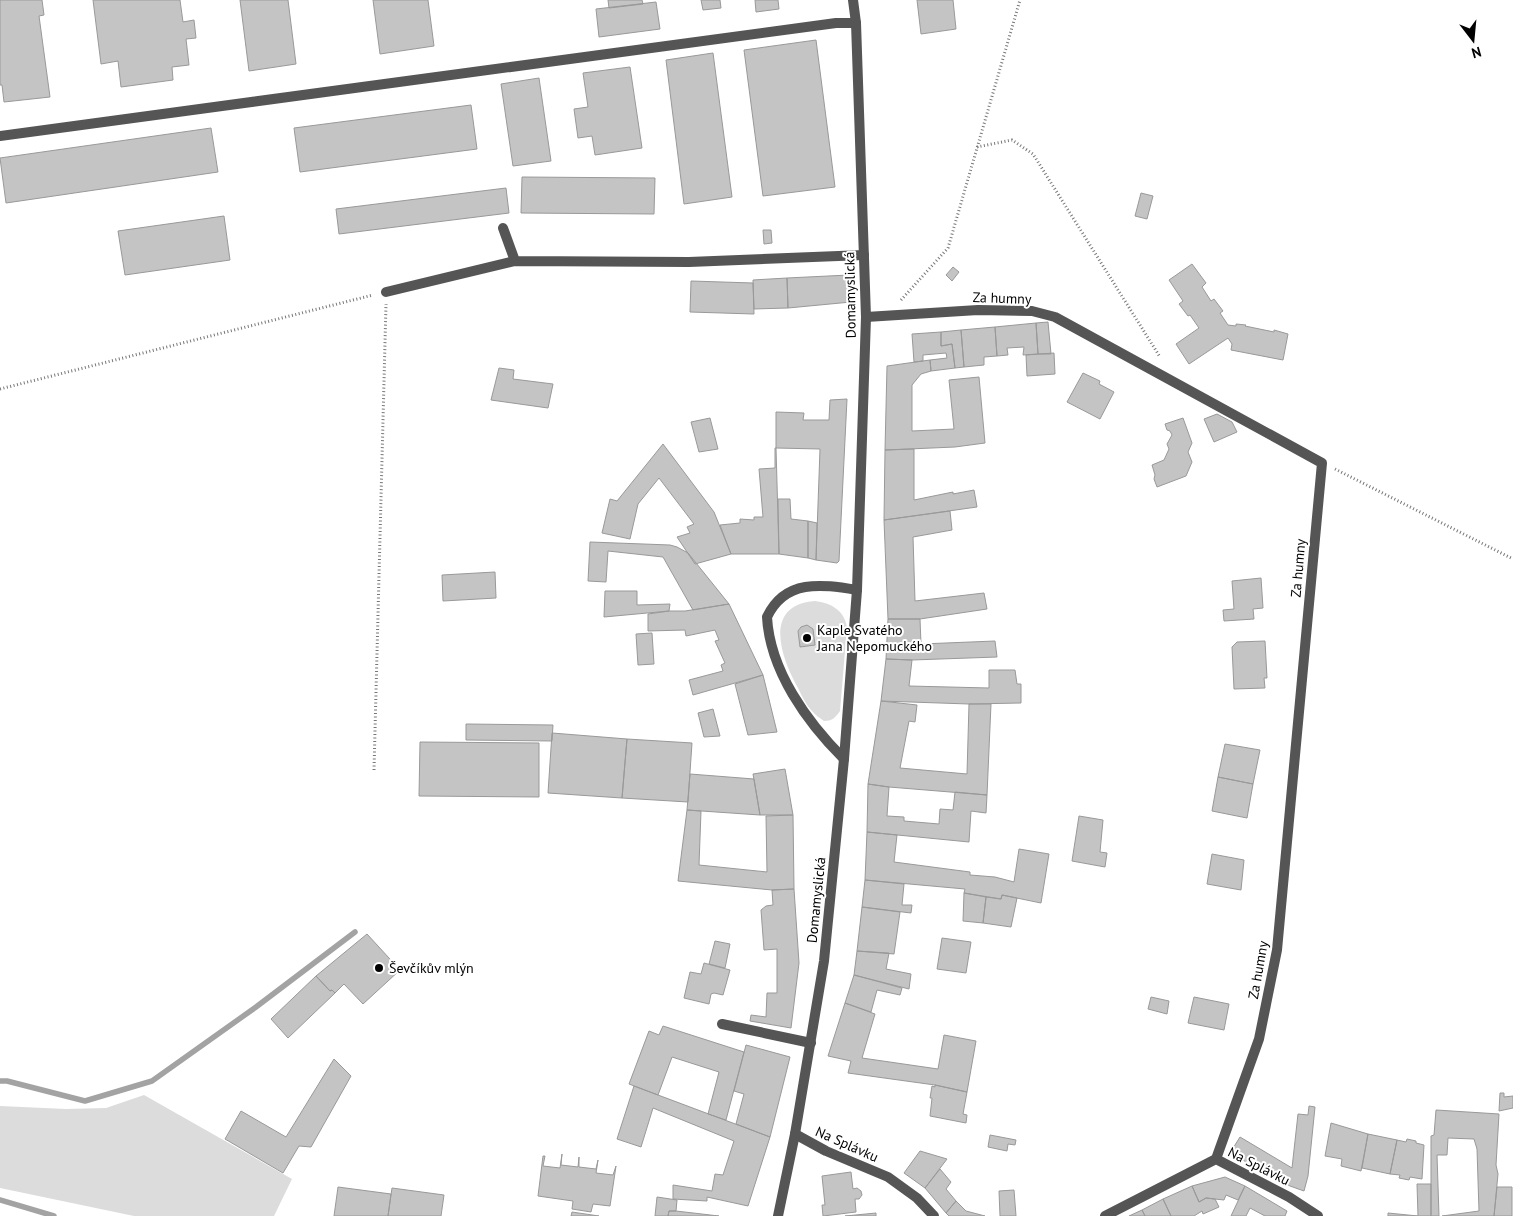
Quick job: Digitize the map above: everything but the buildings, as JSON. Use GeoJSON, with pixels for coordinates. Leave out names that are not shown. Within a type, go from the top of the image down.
{"type":"FeatureCollection","features":[{"type":"Feature","properties":{"kind":"street","name":"Domamyslická"},"geometry":{"type":"LineString","coordinates":[[778,1216],[795,1134],[824,961],[844,759],[857,590],[866,317],[856,23],[853,0]]}},
{"type":"Feature","properties":{"kind":"street"},"geometry":{"type":"LineString","coordinates":[[0,136],[826,24],[856,23]]}},
{"type":"Feature","properties":{"kind":"street"},"geometry":{"type":"LineString","coordinates":[[503,228],[515,261]]}},
{"type":"Feature","properties":{"kind":"street"},"geometry":{"type":"LineString","coordinates":[[386,292],[515,261],[689,262],[864,255]]}},
{"type":"Feature","properties":{"kind":"street","name":"Za humny"},"geometry":{"type":"LineString","coordinates":[[866,317],[978,310],[1032,311],[1055,317],[1322,462],[1277,950],[1259,1038],[1216,1159]]}},
{"type":"Feature","properties":{"kind":"street"},"geometry":{"type":"LineString","coordinates":[[844,759],[819,733],[793,692],[779,664],[771,642],[767,617],[777,599],[797,588],[818,586],[857,590]]}},
{"type":"Feature","properties":{"kind":"street"},"geometry":{"type":"LineString","coordinates":[[722,1024],[811,1043]]}},
{"type":"Feature","properties":{"kind":"street","name":"Na Splávku"},"geometry":{"type":"LineString","coordinates":[[795,1134],[826,1151],[888,1177],[917,1198],[934,1216]]}},
{"type":"Feature","properties":{"kind":"street","name":"Na Splávku"},"geometry":{"type":"LineString","coordinates":[[1105,1216],[1216,1159],[1289,1197],[1318,1216]]}},
{"type":"Feature","properties":{"kind":"path"},"geometry":{"type":"LineString","coordinates":[[887,316],[948,248],[1020,0]]}},
{"type":"Feature","properties":{"kind":"path"},"geometry":{"type":"LineString","coordinates":[[977,147],[1012,140],[1032,154],[1161,359]]}},
{"type":"Feature","properties":{"kind":"path"},"geometry":{"type":"LineString","coordinates":[[0,389],[386,292],[374,770]]}},
{"type":"Feature","properties":{"kind":"path"},"geometry":{"type":"LineString","coordinates":[[1322,462],[1513,558]]}},
{"type":"Feature","properties":{"kind":"shaded area"},"geometry":{"type":"Polygon","coordinates":[[[815,601],[836,608],[843,616],[847,627],[840,711],[837,716],[827,721],[824,721],[815,714],[803,697],[786,662],[780,635],[782,622],[788,612],[798,605],[815,601]]]}},
{"type":"Feature","properties":{"kind":"shaded area"},"geometry":{"type":"Polygon","coordinates":[[[144,1095],[292,1179],[274,1216],[134,1216],[0,1188],[0,1106],[66,1109],[106,1108],[144,1095]]]}},
{"type":"Feature","properties":{"kind":"waterway"},"geometry":{"type":"LineString","coordinates":[[0,1081],[7,1081],[85,1101],[152,1081],[256,1007],[355,932]]}},
{"type":"Feature","properties":{"kind":"waterway"},"geometry":{"type":"LineString","coordinates":[[0,1200],[54,1216]]}},
{"type":"Feature","properties":{"kind":"place","name":"Kaple Svatého Jana Nepomuckého"},"geometry":{"type":"Point","coordinates":[807,638]}},
{"type":"Feature","properties":{"kind":"place","name":"Ševčíkův mlýn"},"geometry":{"type":"Point","coordinates":[379,968]}}]}
